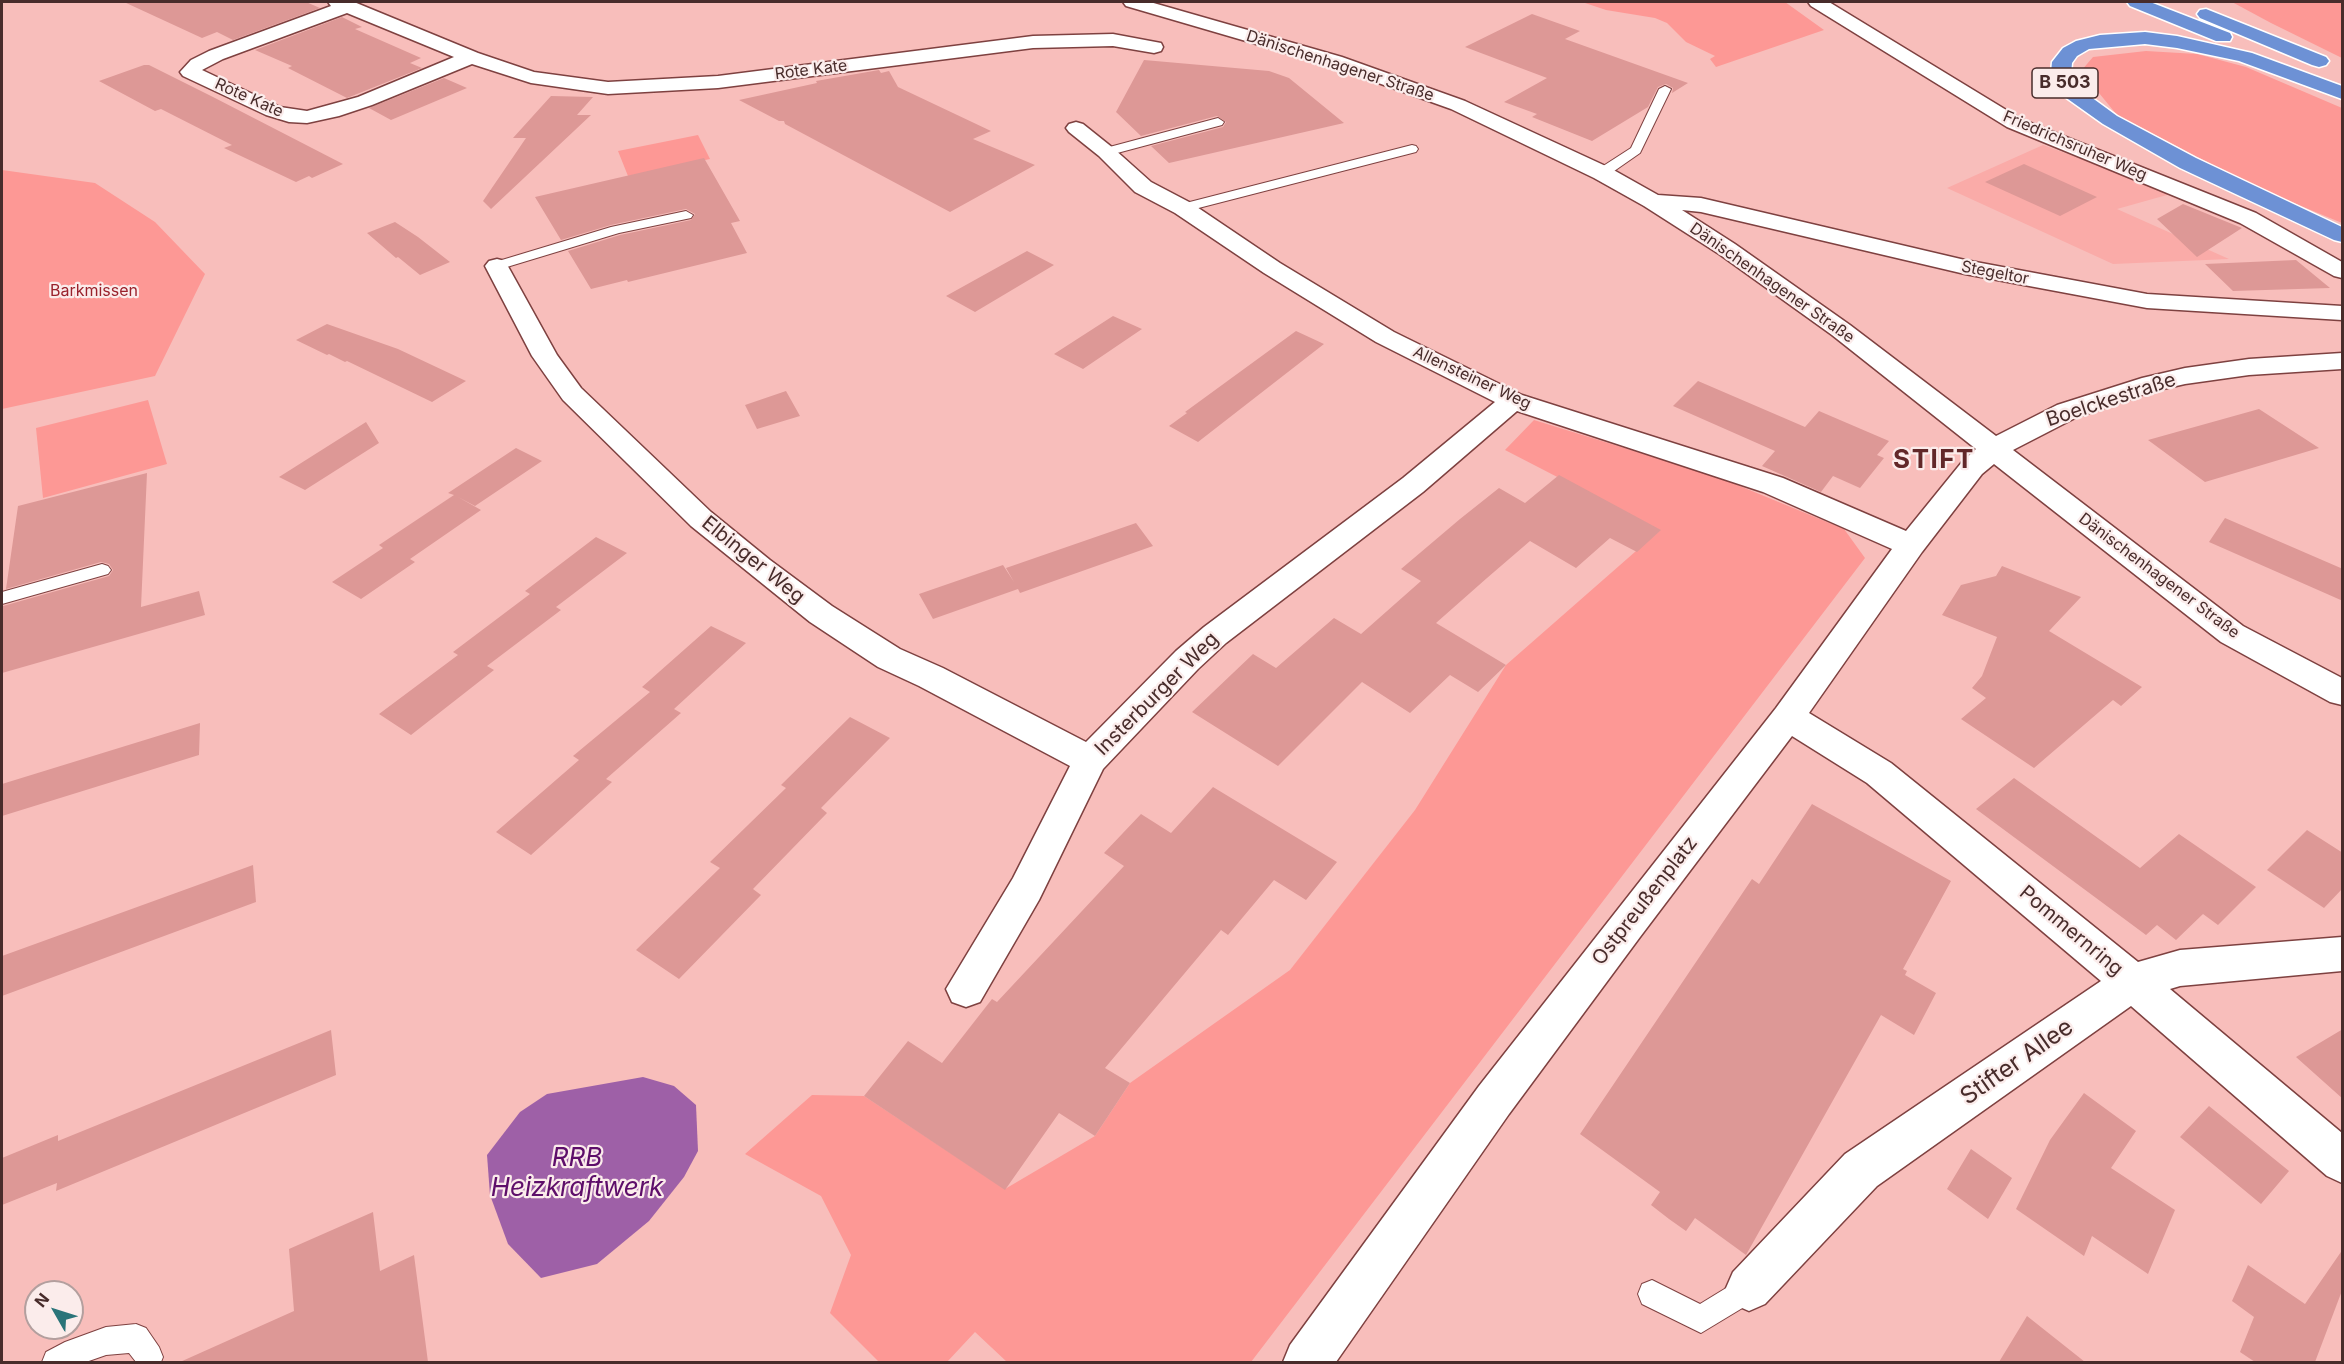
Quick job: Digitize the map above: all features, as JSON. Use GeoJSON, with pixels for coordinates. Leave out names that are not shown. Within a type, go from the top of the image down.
{"type":"FeatureCollection","features":[{"type":"Feature","properties":{"kind":"highway","name":"B 503"},"geometry":{"type":"LineString","coordinates":[[2136,2],[2291,65],[2343,91]]}},
{"type":"Feature","properties":{"kind":"highway"},"geometry":{"type":"LineString","coordinates":[[2173,2],[2336,65],[2221,2]]}},
{"type":"Feature","properties":{"kind":"highway","name":"B 503"},"geometry":{"type":"LineString","coordinates":[[2343,91],[2245,57],[2177,42],[2145,38],[2100,41],[2083,45],[2070,52],[2062,62],[2061,73],[2072,93],[2110,120],[2197,168],[2343,235]]}},
{"type":"Feature","properties":{"kind":"street","name":"Dänischenhagener Straße"},"geometry":{"type":"LineString","coordinates":[[1132,2],[1335,61],[1458,105],[1602,173],[1652,201],[1727,249],[1841,330],[2232,634],[2343,693]]}},
{"type":"Feature","properties":{"kind":"street","name":"Friedrichsruher Weg"},"geometry":{"type":"LineString","coordinates":[[1817,2],[2014,123],[2248,218],[2343,271]]}},
{"type":"Feature","properties":{"kind":"street","name":"Rote Kate"},"geometry":{"type":"LineString","coordinates":[[471,57],[365,101],[332,112],[307,117],[289,116],[273,111],[190,72],[198,64],[216,55],[342,4],[471,57],[531,77],[608,88],[718,81],[1033,42],[1113,40],[1154,47]]}},
{"type":"Feature","properties":{"kind":"street","name":"Allensteiner Weg"},"geometry":{"type":"LineString","coordinates":[[1076,128],[1106,152],[1143,187],[1183,208],[1272,268],[1385,337],[1513,400],[1773,484],[1911,544]]}},
{"type":"Feature","properties":{"kind":"street","name":"Stegeltor"},"geometry":{"type":"LineString","coordinates":[[1652,201],[1701,205],[1965,267],[2147,301],[2343,313]]}},
{"type":"Feature","properties":{"kind":"street","name":"Elbinger Weg"},"geometry":{"type":"LineString","coordinates":[[497,266],[540,348],[572,394],[701,519],[726,540],[821,614],[890,658],[1090,760]]}},
{"type":"Feature","properties":{"kind":"street","name":"Boelckestraße"},"geometry":{"type":"LineString","coordinates":[[1994,449],[2026,430],[2067,411],[2142,386],[2185,376],[2249,367],[2343,361]]}},
{"type":"Feature","properties":{"kind":"street","name":"Insterburger Weg"},"geometry":{"type":"LineString","coordinates":[[966,989],[1026,889],[1090,760],[1187,660],[1215,635],[1413,484],[1513,400]]}},
{"type":"Feature","properties":{"kind":"street","name":"Ostpreußenplatz"},"geometry":{"type":"LineString","coordinates":[[1307,1362],[1494,1100],[1626,925],[1788,717],[1911,544],[1955,487],[1994,449]]}},
{"type":"Feature","properties":{"kind":"street","name":"Pommernring"},"geometry":{"type":"LineString","coordinates":[[1788,717],[1879,773],[2132,982],[2343,1161]]}},
{"type":"Feature","properties":{"kind":"street","name":"Stifter Allee"},"geometry":{"type":"LineString","coordinates":[[1749,1288],[1861,1170],[2132,982],[2180,968],[2343,954]]}},
{"type":"Feature","properties":{"kind":"lane"},"geometry":{"type":"LineString","coordinates":[[1602,173],[1636,150],[1665,88]]}},
{"type":"Feature","properties":{"kind":"lane"},"geometry":{"type":"LineString","coordinates":[[1106,152],[1218,122]]}},
{"type":"Feature","properties":{"kind":"lane"},"geometry":{"type":"LineString","coordinates":[[1183,208],[1412,149]]}},
{"type":"Feature","properties":{"kind":"lane"},"geometry":{"type":"LineString","coordinates":[[497,266],[616,230],[686,215]]}},
{"type":"Feature","properties":{"kind":"lane"},"geometry":{"type":"LineString","coordinates":[[2,598],[102,570]]}},
{"type":"Feature","properties":{"kind":"lane"},"geometry":{"type":"LineString","coordinates":[[1652,1294],[1701,1319],[1749,1288]]}},
{"type":"Feature","properties":{"kind":"lane"},"geometry":{"type":"LineString","coordinates":[[56,1362],[65,1356],[106,1341],[136,1338],[148,1357]]}},
{"type":"Feature","properties":{"kind":"shaded area"},"geometry":{"type":"Polygon","coordinates":[[[2043,145],[2174,193],[2117,209],[2229,259],[2113,264],[1947,188],[2043,145]]]}},
{"type":"Feature","properties":{"kind":"green space"},"geometry":{"type":"Polygon","coordinates":[[[1582,2],[1785,2],[1824,30],[1716,67],[1710,59],[1715,56],[1686,42],[1667,23],[1655,18],[1606,10],[1582,2]]]}},
{"type":"Feature","properties":{"kind":"green space"},"geometry":{"type":"Polygon","coordinates":[[[2232,2],[2342,2],[2342,58],[2271,23],[2232,2]]]}},
{"type":"Feature","properties":{"kind":"green space"},"geometry":{"type":"Polygon","coordinates":[[[2146,51],[2197,54],[2246,67],[2342,108],[2342,223],[2253,186],[2117,115],[2081,71],[2093,57],[2146,51]]]}},
{"type":"Feature","properties":{"kind":"green space"},"geometry":{"type":"Polygon","coordinates":[[[698,135],[710,159],[628,176],[618,151],[698,135]]]}},
{"type":"Feature","properties":{"kind":"green space","name":"Barkmissen"},"geometry":{"type":"Polygon","coordinates":[[[2,170],[95,183],[155,222],[205,274],[155,376],[2,409],[2,170]]]}},
{"type":"Feature","properties":{"kind":"green space"},"geometry":{"type":"Polygon","coordinates":[[[148,400],[167,464],[43,498],[36,428],[148,400]]]}},
{"type":"Feature","properties":{"kind":"green space"},"geometry":{"type":"Polygon","coordinates":[[[1534,420],[1718,477],[1844,529],[1865,558],[1251,1362],[1007,1362],[975,1332],[947,1362],[879,1362],[830,1313],[851,1255],[821,1196],[745,1154],[812,1095],[864,1096],[1005,1189],[1095,1136],[1130,1083],[1290,970],[1415,810],[1506,665],[1660,530],[1505,450],[1534,420]]]}},
{"type":"Feature","properties":{"kind":"water","name":"RRB Heizkraftwerk"},"geometry":{"type":"Polygon","coordinates":[[[643,1077],[674,1086],[696,1105],[698,1151],[684,1177],[649,1221],[597,1264],[541,1278],[508,1244],[490,1195],[487,1155],[520,1112],[547,1094],[643,1077]]]}},
{"type":"Feature","properties":{"kind":"building"},"geometry":{"type":"Polygon","coordinates":[[[124,2],[306,2],[320,8],[233,40],[217,32],[202,38],[124,2]]]}},
{"type":"Feature","properties":{"kind":"building"},"geometry":{"type":"Polygon","coordinates":[[[1532,14],[1580,31],[1565,39],[1688,83],[1672,93],[1673,88],[1666,84],[1658,87],[1648,107],[1592,141],[1532,117],[1537,114],[1504,102],[1547,78],[1465,47],[1532,14]]]}},
{"type":"Feature","properties":{"kind":"building"},"geometry":{"type":"Polygon","coordinates":[[[342,17],[362,27],[355,29],[421,58],[410,63],[422,68],[347,98],[288,68],[292,66],[255,50],[342,17]]]}},
{"type":"Feature","properties":{"kind":"building"},"geometry":{"type":"Polygon","coordinates":[[[1144,60],[1269,71],[1289,78],[1344,123],[1169,163],[1151,146],[1223,127],[1226,122],[1217,116],[1141,136],[1116,112],[1144,60]]]}},
{"type":"Feature","properties":{"kind":"building"},"geometry":{"type":"Polygon","coordinates":[[[149,65],[343,164],[312,178],[309,176],[296,182],[224,148],[232,145],[161,109],[155,111],[99,81],[149,65]]]}},
{"type":"Feature","properties":{"kind":"building"},"geometry":{"type":"Polygon","coordinates":[[[879,70],[881,73],[889,71],[898,87],[991,131],[973,139],[1035,165],[950,212],[785,124],[784,121],[779,121],[739,100],[817,83],[816,81],[879,70]]]}},
{"type":"Feature","properties":{"kind":"building"},"geometry":{"type":"Polygon","coordinates":[[[444,78],[467,88],[391,120],[369,108],[444,78]]]}},
{"type":"Feature","properties":{"kind":"building"},"geometry":{"type":"Polygon","coordinates":[[[551,96],[593,97],[577,115],[591,115],[491,209],[483,201],[526,138],[513,138],[551,96]]]}},
{"type":"Feature","properties":{"kind":"building"},"geometry":{"type":"Polygon","coordinates":[[[704,158],[740,221],[731,223],[747,253],[591,289],[568,251],[620,235],[691,220],[695,214],[686,209],[611,225],[561,240],[535,197],[704,158]]]}},
{"type":"Feature","properties":{"kind":"building"},"geometry":{"type":"Polygon","coordinates":[[[2024,164],[2097,197],[2060,216],[1985,182],[2024,164]]]}},
{"type":"Feature","properties":{"kind":"building"},"geometry":{"type":"Polygon","coordinates":[[[2183,204],[2242,228],[2197,257],[2157,219],[2183,204]]]}},
{"type":"Feature","properties":{"kind":"building"},"geometry":{"type":"Polygon","coordinates":[[[395,222],[450,262],[420,275],[367,233],[395,222]]]}},
{"type":"Feature","properties":{"kind":"building"},"geometry":{"type":"Polygon","coordinates":[[[1027,251],[1054,265],[975,312],[946,296],[1027,251]]]}},
{"type":"Feature","properties":{"kind":"building"},"geometry":{"type":"Polygon","coordinates":[[[2296,260],[2330,288],[2233,291],[2205,264],[2296,260]]]}},
{"type":"Feature","properties":{"kind":"building"},"geometry":{"type":"Polygon","coordinates":[[[1113,316],[1142,329],[1083,369],[1054,354],[1113,316]]]}},
{"type":"Feature","properties":{"kind":"building"},"geometry":{"type":"Polygon","coordinates":[[[327,324],[398,349],[466,381],[432,402],[347,361],[327,355],[296,340],[327,324]]]}},
{"type":"Feature","properties":{"kind":"building"},"geometry":{"type":"Polygon","coordinates":[[[1296,331],[1324,344],[1198,442],[1169,426],[1187,413],[1185,412],[1296,331]]]}},
{"type":"Feature","properties":{"kind":"building"},"geometry":{"type":"Polygon","coordinates":[[[1698,381],[1805,427],[1819,411],[1889,441],[1877,455],[1884,458],[1860,488],[1833,476],[1821,492],[1762,466],[1775,451],[1673,406],[1698,381]]]}},
{"type":"Feature","properties":{"kind":"building"},"geometry":{"type":"Polygon","coordinates":[[[786,391],[800,416],[757,429],[745,405],[786,391]]]}},
{"type":"Feature","properties":{"kind":"building"},"geometry":{"type":"Polygon","coordinates":[[[2259,409],[2319,448],[2205,482],[2148,440],[2259,409]]]}},
{"type":"Feature","properties":{"kind":"building"},"geometry":{"type":"Polygon","coordinates":[[[366,422],[379,443],[305,490],[279,477],[366,422]]]}},
{"type":"Feature","properties":{"kind":"building"},"geometry":{"type":"Polygon","coordinates":[[[516,448],[542,461],[475,506],[458,497],[481,510],[410,559],[415,562],[361,599],[332,582],[383,548],[379,545],[454,495],[448,493],[516,448]]]}},
{"type":"Feature","properties":{"kind":"building"},"geometry":{"type":"Polygon","coordinates":[[[147,473],[141,607],[199,591],[205,615],[2,673],[3,606],[109,576],[113,570],[109,564],[101,562],[6,589],[18,506],[147,473]]]}},
{"type":"Feature","properties":{"kind":"building"},"geometry":{"type":"Polygon","coordinates":[[[1559,475],[1661,530],[1637,552],[1610,538],[1576,568],[1530,541],[1436,623],[1506,665],[1478,692],[1450,675],[1410,713],[1362,682],[1278,766],[1192,712],[1253,654],[1276,668],[1334,618],[1361,634],[1421,581],[1401,569],[1460,519],[1499,488],[1525,503],[1559,475]]]}},
{"type":"Feature","properties":{"kind":"building"},"geometry":{"type":"Polygon","coordinates":[[[2225,518],[2343,569],[2343,601],[2209,542],[2225,518]]]}},
{"type":"Feature","properties":{"kind":"building"},"geometry":{"type":"Polygon","coordinates":[[[1136,523],[1153,546],[1020,593],[1018,589],[933,619],[919,594],[1003,565],[1014,582],[1006,568],[1136,523]]]}},
{"type":"Feature","properties":{"kind":"building"},"geometry":{"type":"Polygon","coordinates":[[[596,537],[627,553],[556,607],[561,610],[487,666],[494,670],[411,735],[379,714],[458,655],[453,652],[530,594],[525,591],[596,537]]]}},
{"type":"Feature","properties":{"kind":"building"},"geometry":{"type":"Polygon","coordinates":[[[2002,566],[2081,597],[2049,631],[2142,687],[2121,706],[2113,700],[2034,768],[1961,719],[1986,698],[1972,688],[1982,676],[1997,637],[1942,615],[1961,585],[1996,576],[2002,566]]]}},
{"type":"Feature","properties":{"kind":"building"},"geometry":{"type":"Polygon","coordinates":[[[711,626],[746,643],[674,709],[681,713],[606,779],[612,782],[531,855],[496,832],[579,760],[573,756],[650,692],[642,687],[711,626]]]}},
{"type":"Feature","properties":{"kind":"building"},"geometry":{"type":"Polygon","coordinates":[[[850,717],[890,738],[821,808],[827,813],[753,889],[761,895],[679,979],[636,950],[720,868],[710,862],[786,788],[781,785],[850,717]]]}},
{"type":"Feature","properties":{"kind":"building"},"geometry":{"type":"Polygon","coordinates":[[[200,723],[199,755],[2,816],[2,784],[200,723]]]}},
{"type":"Feature","properties":{"kind":"building"},"geometry":{"type":"Polygon","coordinates":[[[2014,778],[2140,868],[2179,834],[2256,887],[2218,925],[2203,914],[2176,940],[2157,925],[2146,935],[1976,809],[2014,778]]]}},
{"type":"Feature","properties":{"kind":"building"},"geometry":{"type":"Polygon","coordinates":[[[1213,787],[1337,862],[1306,900],[1274,880],[1228,935],[1221,930],[1105,1068],[1130,1083],[1095,1136],[1059,1113],[1005,1190],[864,1096],[908,1041],[942,1063],[992,999],[997,1002],[1124,866],[1104,853],[1141,814],[1171,833],[1213,787]]]}},
{"type":"Feature","properties":{"kind":"building"},"geometry":{"type":"Polygon","coordinates":[[[1812,804],[1951,881],[1903,969],[1907,971],[1905,975],[1936,993],[1914,1035],[1881,1015],[1746,1255],[1695,1218],[1686,1231],[1669,1219],[1651,1205],[1660,1192],[1580,1134],[1752,879],[1759,884],[1812,804]]]}},
{"type":"Feature","properties":{"kind":"building"},"geometry":{"type":"Polygon","coordinates":[[[2307,830],[2343,853],[2343,888],[2324,908],[2267,870],[2307,830]]]}},
{"type":"Feature","properties":{"kind":"building"},"geometry":{"type":"Polygon","coordinates":[[[253,865],[256,902],[2,996],[2,956],[253,865]]]}},
{"type":"Feature","properties":{"kind":"building"},"geometry":{"type":"Polygon","coordinates":[[[2343,1029],[2343,1099],[2296,1057],[2343,1029]]]}},
{"type":"Feature","properties":{"kind":"building"},"geometry":{"type":"Polygon","coordinates":[[[331,1030],[336,1075],[56,1191],[57,1183],[2,1205],[2,1158],[58,1135],[58,1141],[331,1030]]]}},
{"type":"Feature","properties":{"kind":"building"},"geometry":{"type":"Polygon","coordinates":[[[2084,1093],[2136,1131],[2111,1168],[2175,1210],[2148,1274],[2092,1236],[2084,1256],[2016,1209],[2050,1140],[2084,1093]]]}},
{"type":"Feature","properties":{"kind":"building"},"geometry":{"type":"Polygon","coordinates":[[[2209,1106],[2289,1171],[2261,1204],[2180,1137],[2209,1106]]]}},
{"type":"Feature","properties":{"kind":"building"},"geometry":{"type":"Polygon","coordinates":[[[1971,1149],[2012,1178],[1988,1219],[1947,1189],[1971,1149]]]}},
{"type":"Feature","properties":{"kind":"building"},"geometry":{"type":"Polygon","coordinates":[[[373,1212],[380,1271],[414,1255],[428,1362],[180,1362],[294,1311],[289,1249],[373,1212]]]}},
{"type":"Feature","properties":{"kind":"building"},"geometry":{"type":"Polygon","coordinates":[[[2343,1249],[2343,1288],[2315,1362],[2255,1362],[2240,1352],[2254,1317],[2232,1301],[2248,1265],[2305,1304],[2343,1249]]]}},
{"type":"Feature","properties":{"kind":"building"},"geometry":{"type":"Polygon","coordinates":[[[2027,1316],[2085,1362],[1999,1362],[2027,1316]]]}},
{"type":"Feature","properties":{"kind":"district","name":"STIFT"},"geometry":{"type":"Point","coordinates":[1934,460]}}]}
